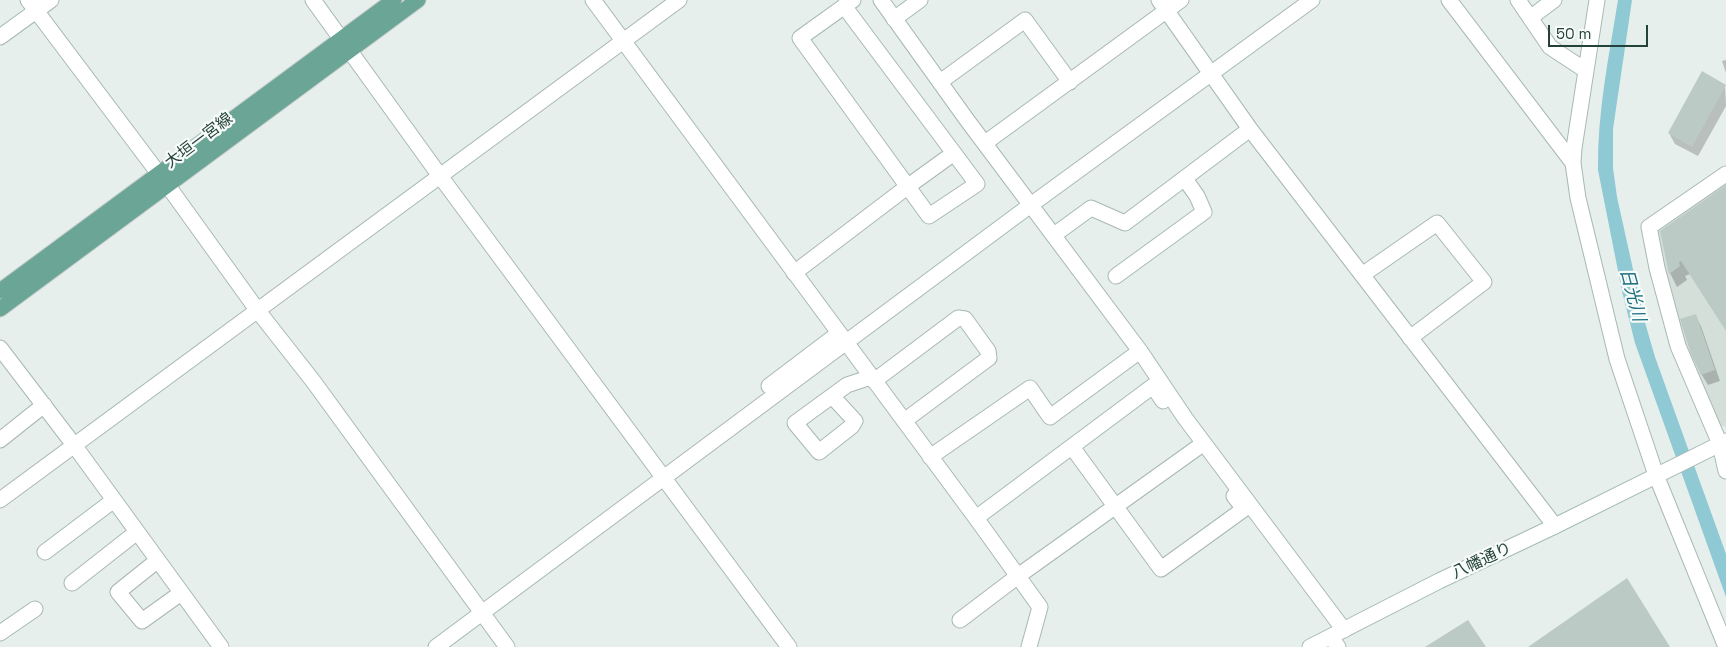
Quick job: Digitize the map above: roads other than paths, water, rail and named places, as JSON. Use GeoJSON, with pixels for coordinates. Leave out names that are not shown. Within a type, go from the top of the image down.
{"type":"FeatureCollection","features":[{"type":"Feature","properties":{"kind":"main road","name":"大垣一宮線"},"geometry":{"type":"LineString","coordinates":[[346,44],[394,0]]}},
{"type":"Feature","properties":{"kind":"main road","name":"大垣一宮線"},"geometry":{"type":"LineString","coordinates":[[0,309],[164,180],[346,44],[418,0]]}},
{"type":"Feature","properties":{"kind":"main road","name":"大垣一宮線"},"geometry":{"type":"LineString","coordinates":[[0,291],[164,180]]}},
{"type":"Feature","properties":{"kind":"street"},"geometry":{"type":"LineString","coordinates":[[0,37],[32,6],[51,0]]}},
{"type":"Feature","properties":{"kind":"street"},"geometry":{"type":"LineString","coordinates":[[313,0],[440,176],[789,647]]}},
{"type":"Feature","properties":{"kind":"street"},"geometry":{"type":"LineString","coordinates":[[593,0],[1040,607],[1029,647]]}},
{"type":"Feature","properties":{"kind":"street"},"geometry":{"type":"LineString","coordinates":[[0,500],[679,0]]}},
{"type":"Feature","properties":{"kind":"street"},"geometry":{"type":"LineString","coordinates":[[881,0],[1140,351],[1185,418],[1344,630]]}},
{"type":"Feature","properties":{"kind":"street"},"geometry":{"type":"LineString","coordinates":[[894,19],[920,0]]}},
{"type":"Feature","properties":{"kind":"street"},"geometry":{"type":"LineString","coordinates":[[985,143],[1070,82],[1163,5],[1181,0]]}},
{"type":"Feature","properties":{"kind":"street"},"geometry":{"type":"LineString","coordinates":[[769,386],[843,338],[1032,204],[1312,0]]}},
{"type":"Feature","properties":{"kind":"street"},"geometry":{"type":"LineString","coordinates":[[1449,0],[1572,163]]}},
{"type":"Feature","properties":{"kind":"street"},"geometry":{"type":"LineString","coordinates":[[1518,0],[1550,47],[1585,70]]}},
{"type":"Feature","properties":{"kind":"street"},"geometry":{"type":"LineString","coordinates":[[1530,18],[1554,0]]}},
{"type":"Feature","properties":{"kind":"street"},"geometry":{"type":"LineString","coordinates":[[1597,0],[1572,163],[1578,198],[1617,359],[1656,475],[1726,647]]}},
{"type":"Feature","properties":{"kind":"street"},"geometry":{"type":"LineString","coordinates":[[849,3],[977,184],[929,216],[906,187],[800,38],[849,3]]}},
{"type":"Feature","properties":{"kind":"street"},"geometry":{"type":"LineString","coordinates":[[1163,5],[1250,129],[1555,526]]}},
{"type":"Feature","properties":{"kind":"street"},"geometry":{"type":"LineString","coordinates":[[32,6],[164,180],[258,311],[313,381],[507,647]]}},
{"type":"Feature","properties":{"kind":"street"},"geometry":{"type":"LineString","coordinates":[[940,82],[1025,20],[1070,82]]}},
{"type":"Feature","properties":{"kind":"street"},"geometry":{"type":"LineString","coordinates":[[1054,235],[1091,208],[1125,223],[1250,129]]}},
{"type":"Feature","properties":{"kind":"street"},"geometry":{"type":"LineString","coordinates":[[794,273],[906,187],[954,153]]}},
{"type":"Feature","properties":{"kind":"street"},"geometry":{"type":"LineString","coordinates":[[1726,174],[1649,227],[1657,268],[1678,346],[1718,445],[1726,471]]}},
{"type":"Feature","properties":{"kind":"street"},"geometry":{"type":"LineString","coordinates":[[1116,276],[1204,212],[1197,196],[1185,179]]}},
{"type":"Feature","properties":{"kind":"street"},"geometry":{"type":"LineString","coordinates":[[1362,275],[1437,223],[1484,282],[1410,338]]}},
{"type":"Feature","properties":{"kind":"street"},"geometry":{"type":"LineString","coordinates":[[832,396],[847,385],[873,379],[958,318],[965,319],[988,351],[989,358],[904,421]]}},
{"type":"Feature","properties":{"kind":"street"},"geometry":{"type":"LineString","coordinates":[[436,647],[664,478],[843,338]]}},
{"type":"Feature","properties":{"kind":"street"},"geometry":{"type":"LineString","coordinates":[[0,348],[74,445],[221,647]]}},
{"type":"Feature","properties":{"kind":"street"},"geometry":{"type":"LineString","coordinates":[[930,457],[1030,388],[1050,417],[1140,351]]}},
{"type":"Feature","properties":{"kind":"street"},"geometry":{"type":"LineString","coordinates":[[976,518],[1072,446],[1153,386],[1197,448],[1244,509],[1161,569],[1072,446]]}},
{"type":"Feature","properties":{"kind":"street"},"geometry":{"type":"LineString","coordinates":[[0,440],[44,405]]}},
{"type":"Feature","properties":{"kind":"street","name":"八幡通り"},"geometry":{"type":"LineString","coordinates":[[1310,647],[1334,642],[1344,630],[1439,581],[1718,445]]}},
{"type":"Feature","properties":{"kind":"street"},"geometry":{"type":"LineString","coordinates":[[960,620],[1018,576],[1197,448]]}},
{"type":"Feature","properties":{"kind":"street"},"geometry":{"type":"LineString","coordinates":[[45,552],[114,500]]}},
{"type":"Feature","properties":{"kind":"street"},"geometry":{"type":"LineString","coordinates":[[72,583],[137,532]]}},
{"type":"Feature","properties":{"kind":"street"},"geometry":{"type":"LineString","coordinates":[[158,560],[118,592],[142,621],[181,593]]}},
{"type":"Feature","properties":{"kind":"street"},"geometry":{"type":"LineString","coordinates":[[0,633],[35,609]]}},
{"type":"Feature","properties":{"kind":"water","name":"日光川"},"geometry":{"type":"Polygon","coordinates":[[[1618,0],[1632,0],[1613,129],[1613,168],[1617,197],[1644,319],[1655,357],[1726,554],[1726,597],[1635,343],[1622,291],[1598,170],[1599,127],[1607,63],[1618,0]]]}}]}
